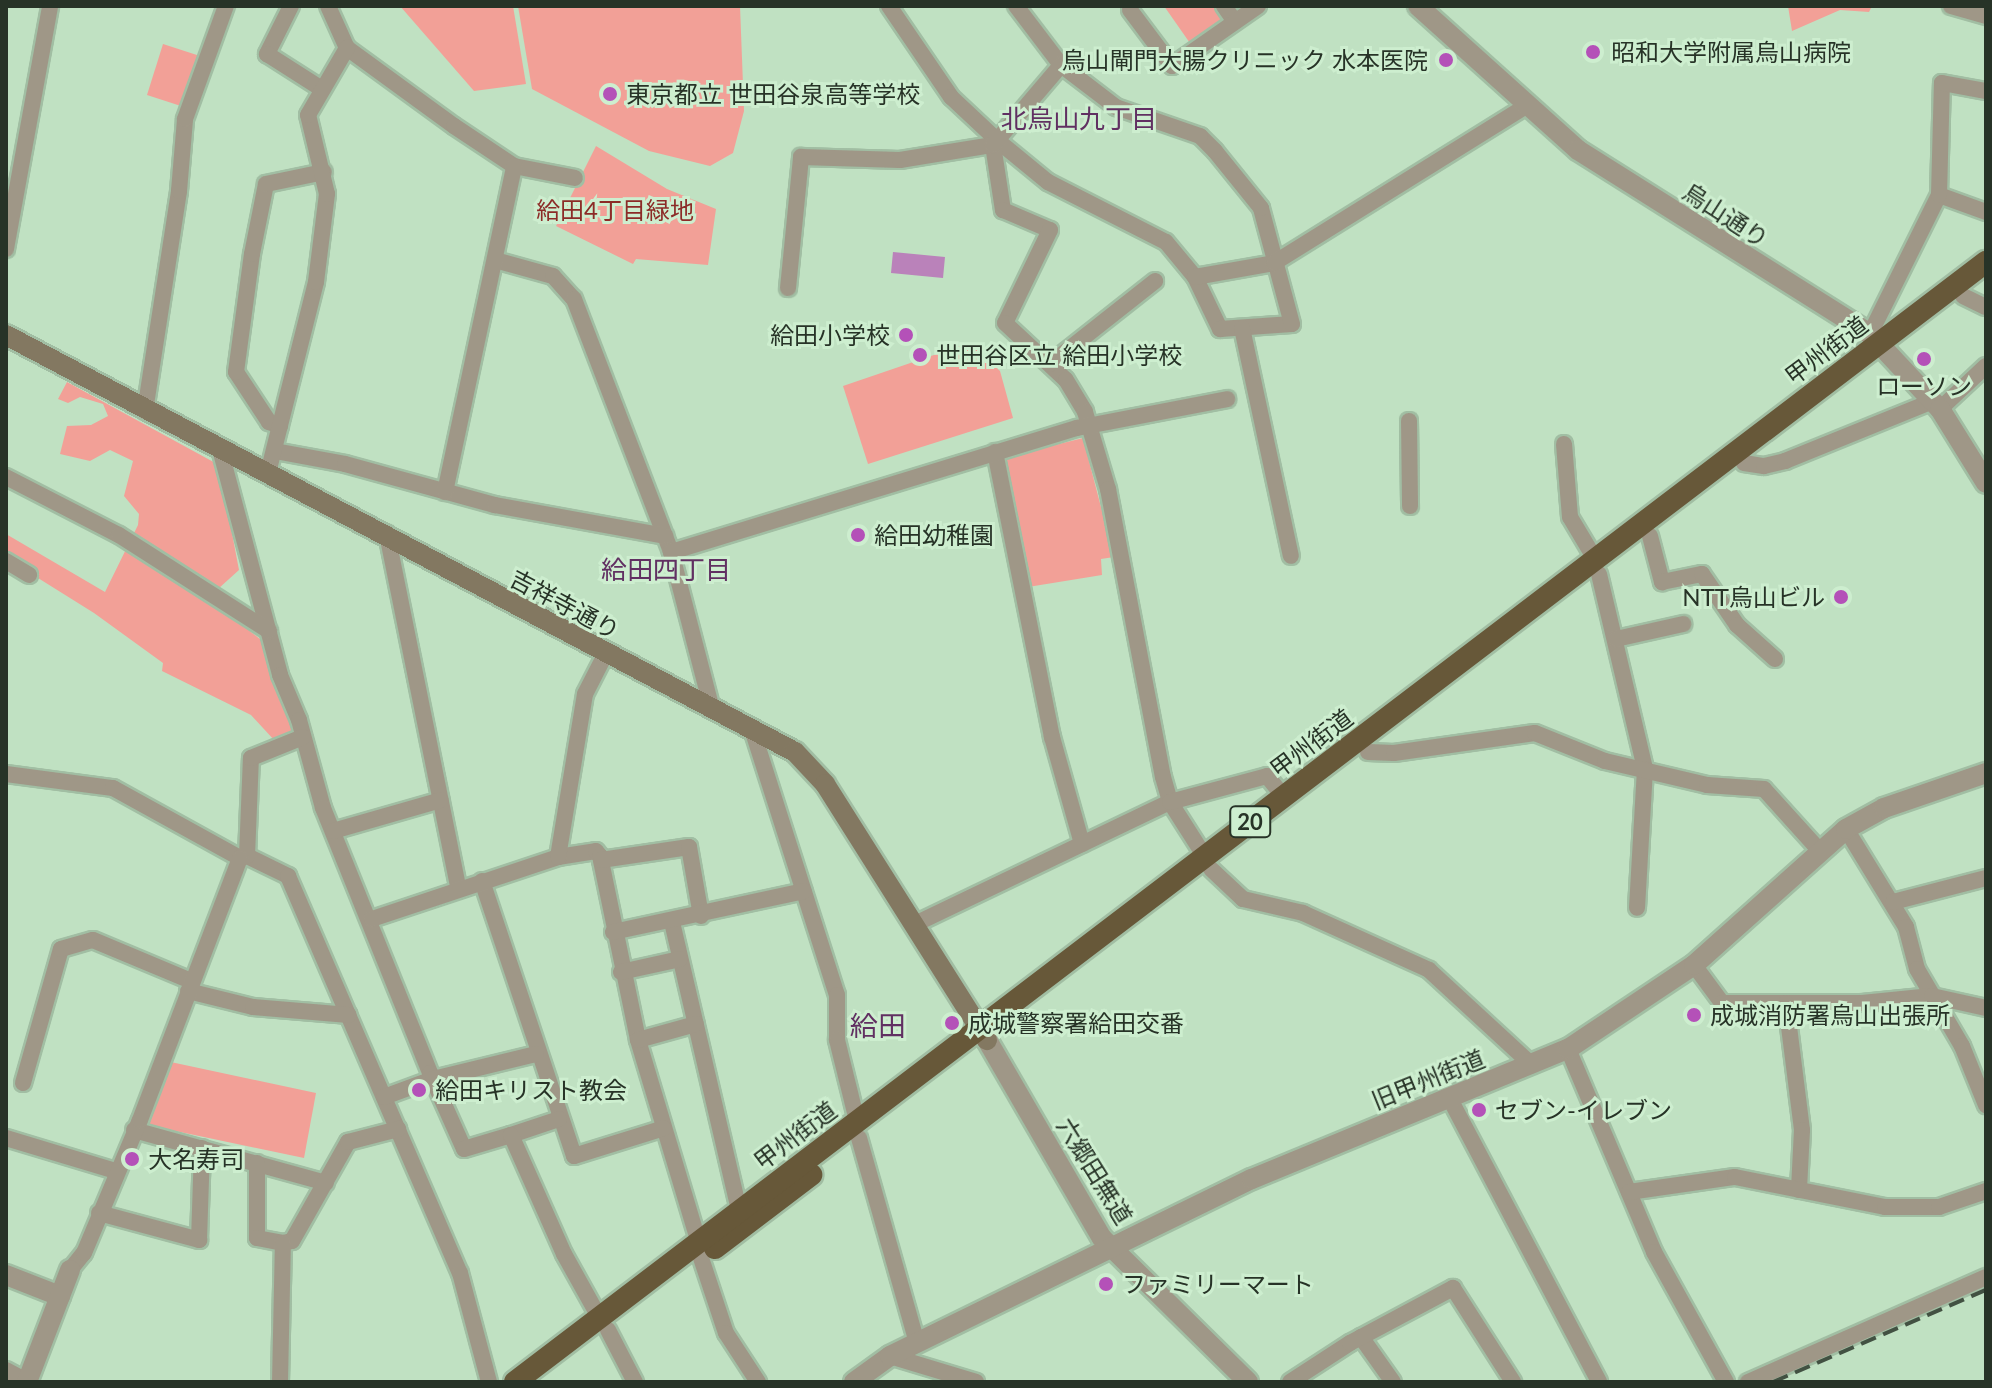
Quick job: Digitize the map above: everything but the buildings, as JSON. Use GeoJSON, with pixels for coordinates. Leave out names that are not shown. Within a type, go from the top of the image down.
{"type":"FeatureCollection","features":[{"type":"Feature","properties":{"kind":"highway","name":"甲州街道"},"geometry":{"type":"LineString","coordinates":[[515,1382],[604,1324],[1208,863],[1368,752],[1597,566],[1986,262]]}},
{"type":"Feature","properties":{"kind":"highway","name":"甲州街道"},"geometry":{"type":"LineString","coordinates":[[1208,863],[1284,797],[1597,566],[1650,536],[1744,463],[1878,344],[1963,296],[1986,279]]}},
{"type":"Feature","properties":{"kind":"highway","name":"甲州街道"},"geometry":{"type":"LineString","coordinates":[[700,1250],[739,1209],[858,1130]]}},
{"type":"Feature","properties":{"kind":"highway","name":"甲州街道"},"geometry":{"type":"LineString","coordinates":[[540,1382],[604,1324]]}},
{"type":"Feature","properties":{"kind":"main road","name":"吉祥寺通り"},"geometry":{"type":"LineString","coordinates":[[6,335],[145,411],[387,534],[605,655],[795,752],[816,772],[983,1034]]}},
{"type":"Feature","properties":{"kind":"street"},"geometry":{"type":"LineString","coordinates":[[6,249],[50,6]]}},
{"type":"Feature","properties":{"kind":"street"},"geometry":{"type":"LineString","coordinates":[[145,411],[179,191],[185,119],[226,6]]}},
{"type":"Feature","properties":{"kind":"street"},"geometry":{"type":"LineString","coordinates":[[291,6],[267,54],[322,89]]}},
{"type":"Feature","properties":{"kind":"street"},"geometry":{"type":"LineString","coordinates":[[328,6],[347,48],[514,166],[575,178]]}},
{"type":"Feature","properties":{"kind":"street"},"geometry":{"type":"LineString","coordinates":[[889,6],[951,97],[995,143],[1048,182],[1166,242],[1195,277],[1220,329],[1292,324],[1261,208],[1200,136],[1116,107],[1061,65],[1016,6]]}},
{"type":"Feature","properties":{"kind":"street"},"geometry":{"type":"LineString","coordinates":[[1224,6],[1235,22]]}},
{"type":"Feature","properties":{"kind":"street"},"geometry":{"type":"LineString","coordinates":[[1130,10],[1172,66],[1258,6]]}},
{"type":"Feature","properties":{"kind":"street","name":"烏山通り"},"geometry":{"type":"LineString","coordinates":[[1418,6],[1578,150],[1878,344],[1937,405],[1986,483]]}},
{"type":"Feature","properties":{"kind":"street"},"geometry":{"type":"LineString","coordinates":[[1951,6],[1986,16]]}},
{"type":"Feature","properties":{"kind":"street"},"geometry":{"type":"LineString","coordinates":[[268,473],[316,282],[327,194],[308,115],[347,48]]}},
{"type":"Feature","properties":{"kind":"street"},"geometry":{"type":"LineString","coordinates":[[788,288],[801,157],[900,160],[995,143],[1061,65]]}},
{"type":"Feature","properties":{"kind":"street"},"geometry":{"type":"LineString","coordinates":[[1878,344],[1939,195],[1942,83],[1986,91]]}},
{"type":"Feature","properties":{"kind":"street"},"geometry":{"type":"LineString","coordinates":[[1195,277],[1274,263],[1526,106]]}},
{"type":"Feature","properties":{"kind":"street"},"geometry":{"type":"LineString","coordinates":[[995,143],[1003,210],[1050,230],[1004,320],[1070,387],[1089,426],[1108,489],[1136,652],[1170,802],[1208,863],[1243,899],[1303,913],[1429,970],[1532,1065]]}},
{"type":"Feature","properties":{"kind":"street"},"geometry":{"type":"LineString","coordinates":[[445,492],[514,166]]}},
{"type":"Feature","properties":{"kind":"street"},"geometry":{"type":"LineString","coordinates":[[280,426],[269,422],[236,372],[252,254],[266,184],[324,172]]}},
{"type":"Feature","properties":{"kind":"street"},"geometry":{"type":"LineString","coordinates":[[1939,195],[1986,212]]}},
{"type":"Feature","properties":{"kind":"street"},"geometry":{"type":"LineString","coordinates":[[495,260],[553,276],[569,290],[668,544],[712,709]]}},
{"type":"Feature","properties":{"kind":"street"},"geometry":{"type":"LineString","coordinates":[[1050,364],[1155,281]]}},
{"type":"Feature","properties":{"kind":"street"},"geometry":{"type":"LineString","coordinates":[[1963,296],[1986,307]]}},
{"type":"Feature","properties":{"kind":"street"},"geometry":{"type":"LineString","coordinates":[[1242,328],[1291,556]]}},
{"type":"Feature","properties":{"kind":"street"},"geometry":{"type":"LineString","coordinates":[[1744,463],[1764,466],[1785,461],[1937,405],[1986,366]]}},
{"type":"Feature","properties":{"kind":"street"},"geometry":{"type":"LineString","coordinates":[[275,451],[345,464],[445,492],[668,544],[1089,426],[1227,399]]}},
{"type":"Feature","properties":{"kind":"street"},"geometry":{"type":"LineString","coordinates":[[1409,421],[1410,506]]}},
{"type":"Feature","properties":{"kind":"street"},"geometry":{"type":"LineString","coordinates":[[1564,444],[1570,517],[1597,566],[1645,769],[1637,908]]}},
{"type":"Feature","properties":{"kind":"street"},"geometry":{"type":"LineString","coordinates":[[220,449],[269,631],[333,831],[372,919],[433,1079],[464,1149],[559,1119]]}},
{"type":"Feature","properties":{"kind":"street"},"geometry":{"type":"LineString","coordinates":[[995,452],[1049,723],[1082,844]]}},
{"type":"Feature","properties":{"kind":"street"},"geometry":{"type":"LineString","coordinates":[[6,477],[119,535],[269,631]]}},
{"type":"Feature","properties":{"kind":"street"},"geometry":{"type":"LineString","coordinates":[[387,534],[458,887]]}},
{"type":"Feature","properties":{"kind":"street"},"geometry":{"type":"LineString","coordinates":[[1650,536],[1662,582],[1702,574],[1737,625],[1775,659]]}},
{"type":"Feature","properties":{"kind":"street"},"geometry":{"type":"LineString","coordinates":[[6,561],[29,575]]}},
{"type":"Feature","properties":{"kind":"street"},"geometry":{"type":"LineString","coordinates":[[1616,639],[1683,624]]}},
{"type":"Feature","properties":{"kind":"street"},"geometry":{"type":"LineString","coordinates":[[558,857],[585,694],[605,655]]}},
{"type":"Feature","properties":{"kind":"street"},"geometry":{"type":"LineString","coordinates":[[752,729],[837,995],[837,1040],[858,1130],[917,1343]]}},
{"type":"Feature","properties":{"kind":"street"},"geometry":{"type":"LineString","coordinates":[[1368,752],[1394,753],[1535,733],[1605,761],[1707,785],[1764,789],[1820,851]]}},
{"type":"Feature","properties":{"kind":"street"},"geometry":{"type":"LineString","coordinates":[[6,1370],[27,1381],[70,1270],[84,1253],[134,1130],[243,857],[251,758],[303,737]]}},
{"type":"Feature","properties":{"kind":"street","name":"旧甲州街道"},"geometry":{"type":"LineString","coordinates":[[854,1382],[890,1356],[1252,1179],[1568,1049],[1694,965],[1846,829],[1884,808],[1986,773]]}},
{"type":"Feature","properties":{"kind":"street"},"geometry":{"type":"LineString","coordinates":[[6,774],[113,788],[243,857],[288,876],[460,1273],[489,1382]]}},
{"type":"Feature","properties":{"kind":"street"},"geometry":{"type":"LineString","coordinates":[[915,924],[1170,802],[1267,776],[1284,797]]}},
{"type":"Feature","properties":{"kind":"street"},"geometry":{"type":"LineString","coordinates":[[333,831],[441,800]]}},
{"type":"Feature","properties":{"kind":"street"},"geometry":{"type":"LineString","coordinates":[[1846,829],[1893,902],[1932,996],[1962,1046],[1986,1105]]}},
{"type":"Feature","properties":{"kind":"street"},"geometry":{"type":"LineString","coordinates":[[601,860],[689,847],[701,916]]}},
{"type":"Feature","properties":{"kind":"street"},"geometry":{"type":"LineString","coordinates":[[372,919],[458,887],[558,857],[596,851],[601,860],[621,972],[638,1040],[700,1250],[726,1333],[758,1382]]}},
{"type":"Feature","properties":{"kind":"street"},"geometry":{"type":"LineString","coordinates":[[1893,902],[1986,878]]}},
{"type":"Feature","properties":{"kind":"street"},"geometry":{"type":"LineString","coordinates":[[482,881],[536,1054],[574,1156],[664,1128]]}},
{"type":"Feature","properties":{"kind":"street"},"geometry":{"type":"LineString","coordinates":[[613,932],[701,916],[804,891]]}},
{"type":"Feature","properties":{"kind":"street"},"geometry":{"type":"LineString","coordinates":[[672,922],[739,1209]]}},
{"type":"Feature","properties":{"kind":"street"},"geometry":{"type":"LineString","coordinates":[[23,1083],[61,949],[93,940],[190,986],[253,1007],[349,1015]]}},
{"type":"Feature","properties":{"kind":"street"},"geometry":{"type":"LineString","coordinates":[[621,972],[680,959]]}},
{"type":"Feature","properties":{"kind":"street"},"geometry":{"type":"LineString","coordinates":[[1694,965],[1722,1003],[1932,996],[1986,1008]]}},
{"type":"Feature","properties":{"kind":"street"},"geometry":{"type":"LineString","coordinates":[[1786,1003],[1802,1130],[1799,1190]]}},
{"type":"Feature","properties":{"kind":"street"},"geometry":{"type":"LineString","coordinates":[[638,1040],[696,1024]]}},
{"type":"Feature","properties":{"kind":"street","name":"六郷田無道"},"geometry":{"type":"LineString","coordinates":[[983,1034],[1102,1238],[1248,1382]]}},
{"type":"Feature","properties":{"kind":"street"},"geometry":{"type":"LineString","coordinates":[[1568,1049],[1668,1281],[1726,1382]]}},
{"type":"Feature","properties":{"kind":"street"},"geometry":{"type":"LineString","coordinates":[[384,1097],[433,1079],[536,1054]]}},
{"type":"Feature","properties":{"kind":"street"},"geometry":{"type":"LineString","coordinates":[[1450,1099],[1599,1382]]}},
{"type":"Feature","properties":{"kind":"street"},"geometry":{"type":"LineString","coordinates":[[257,1163],[257,1238],[283,1243],[292,1241],[348,1142],[398,1129]]}},
{"type":"Feature","properties":{"kind":"street"},"geometry":{"type":"LineString","coordinates":[[134,1130],[326,1183]]}},
{"type":"Feature","properties":{"kind":"street"},"geometry":{"type":"LineString","coordinates":[[511,1135],[564,1254],[635,1382]]}},
{"type":"Feature","properties":{"kind":"street"},"geometry":{"type":"LineString","coordinates":[[6,1138],[115,1171]]}},
{"type":"Feature","properties":{"kind":"street"},"geometry":{"type":"LineString","coordinates":[[99,1213],[199,1240],[202,1148]]}},
{"type":"Feature","properties":{"kind":"street"},"geometry":{"type":"LineString","coordinates":[[1629,1192],[1735,1177],[1885,1207],[1939,1207],[1986,1191]]}},
{"type":"Feature","properties":{"kind":"street"},"geometry":{"type":"LineString","coordinates":[[280,1382],[283,1243]]}},
{"type":"Feature","properties":{"kind":"street"},"geometry":{"type":"LineString","coordinates":[[6,1275],[60,1296]]}},
{"type":"Feature","properties":{"kind":"street"},"geometry":{"type":"LineString","coordinates":[[1748,1382],[1986,1277]]}},
{"type":"Feature","properties":{"kind":"street"},"geometry":{"type":"LineString","coordinates":[[1290,1382],[1361,1337],[1453,1288],[1513,1382]]}},
{"type":"Feature","properties":{"kind":"street"},"geometry":{"type":"LineString","coordinates":[[1361,1337],[1393,1382]]}},
{"type":"Feature","properties":{"kind":"street"},"geometry":{"type":"LineString","coordinates":[[890,1356],[976,1382]]}},
{"type":"Feature","properties":{"kind":"green space"},"geometry":{"type":"Polygon","coordinates":[[[400,6],[513,6],[526,84],[474,91],[400,6]]]}},
{"type":"Feature","properties":{"kind":"green space","name":"東京都立 世田谷泉高等学校"},"geometry":{"type":"Polygon","coordinates":[[[518,6],[740,6],[744,111],[733,153],[710,166],[649,151],[532,89],[518,6]]]}},
{"type":"Feature","properties":{"kind":"green space"},"geometry":{"type":"Polygon","coordinates":[[[1164,6],[1217,6],[1228,21],[1192,46],[1164,6]]]}},
{"type":"Feature","properties":{"kind":"green space"},"geometry":{"type":"Polygon","coordinates":[[[1788,6],[1872,6],[1869,12],[1840,10],[1792,31],[1788,6]]]}},
{"type":"Feature","properties":{"kind":"green space"},"geometry":{"type":"Polygon","coordinates":[[[163,44],[200,56],[184,107],[147,95],[163,44]]]}},
{"type":"Feature","properties":{"kind":"green space","name":"給田4丁目緑地"},"geometry":{"type":"Polygon","coordinates":[[[596,146],[667,189],[716,209],[708,265],[636,259],[633,264],[556,226],[596,146]]]}},
{"type":"Feature","properties":{"kind":"green space"},"geometry":{"type":"Polygon","coordinates":[[[969,343],[1000,371],[1013,418],[868,464],[843,386],[969,343]]]}},
{"type":"Feature","properties":{"kind":"green space"},"geometry":{"type":"Polygon","coordinates":[[[67,382],[219,465],[239,570],[208,598],[265,643],[294,730],[275,741],[251,715],[162,671],[163,663],[94,613],[6,558],[6,534],[105,592],[138,525],[139,514],[124,496],[133,461],[110,450],[90,461],[60,454],[67,426],[91,425],[108,416],[103,404],[80,397],[68,403],[58,399],[67,382]]]}},
{"type":"Feature","properties":{"kind":"green space"},"geometry":{"type":"Polygon","coordinates":[[[1083,438],[1114,557],[1101,559],[1102,575],[1028,587],[1003,458],[1083,438]]]}},
{"type":"Feature","properties":{"kind":"green space"},"geometry":{"type":"Polygon","coordinates":[[[166,1061],[316,1093],[304,1158],[147,1125],[166,1061]]]}},
{"type":"Feature","properties":{"kind":"shaded area"},"geometry":{"type":"Polygon","coordinates":[[[893,252],[945,257],[943,278],[891,273],[893,252]]]}},
{"type":"Feature","properties":{"kind":"railway"},"geometry":{"type":"LineString","coordinates":[[1773,1382],[1986,1290]]}},
{"type":"Feature","properties":{"kind":"place","name":"昭和大学附属烏山病院"},"geometry":{"type":"Point","coordinates":[1593,52]}},
{"type":"Feature","properties":{"kind":"place","name":"烏山閘門大腸クリニック 水本医院"},"geometry":{"type":"Point","coordinates":[1446,60]}},
{"type":"Feature","properties":{"kind":"place","name":"東京都立 世田谷泉高等学校"},"geometry":{"type":"Point","coordinates":[610,94]}},
{"type":"Feature","properties":{"kind":"place","name":"給田小学校"},"geometry":{"type":"Point","coordinates":[906,335]}},
{"type":"Feature","properties":{"kind":"place","name":"世田谷区立 給田小学校"},"geometry":{"type":"Point","coordinates":[920,355]}},
{"type":"Feature","properties":{"kind":"place","name":"ローソン"},"geometry":{"type":"Point","coordinates":[1924,359]}},
{"type":"Feature","properties":{"kind":"place","name":"給田幼稚園"},"geometry":{"type":"Point","coordinates":[858,535]}},
{"type":"Feature","properties":{"kind":"place","name":"NTT烏山ビル"},"geometry":{"type":"Point","coordinates":[1841,597]}},
{"type":"Feature","properties":{"kind":"place","name":"成城消防署烏山出張所"},"geometry":{"type":"Point","coordinates":[1694,1015]}},
{"type":"Feature","properties":{"kind":"place","name":"成城警察署給田交番"},"geometry":{"type":"Point","coordinates":[952,1023]}},
{"type":"Feature","properties":{"kind":"place","name":"給田キリスト教会"},"geometry":{"type":"Point","coordinates":[419,1090]}},
{"type":"Feature","properties":{"kind":"place","name":"セブン-イレブン"},"geometry":{"type":"Point","coordinates":[1479,1110]}},
{"type":"Feature","properties":{"kind":"place","name":"大名寿司"},"geometry":{"type":"Point","coordinates":[132,1159]}},
{"type":"Feature","properties":{"kind":"place","name":"ファミリーマート"},"geometry":{"type":"Point","coordinates":[1106,1284]}},
{"type":"Feature","properties":{"kind":"district","name":"北烏山九丁目"},"geometry":{"type":"Point","coordinates":[1079,119]}},
{"type":"Feature","properties":{"kind":"district","name":"給田四丁目"},"geometry":{"type":"Point","coordinates":[666,570]}},
{"type":"Feature","properties":{"kind":"district","name":"給田"},"geometry":{"type":"Point","coordinates":[878,1025]}}]}
